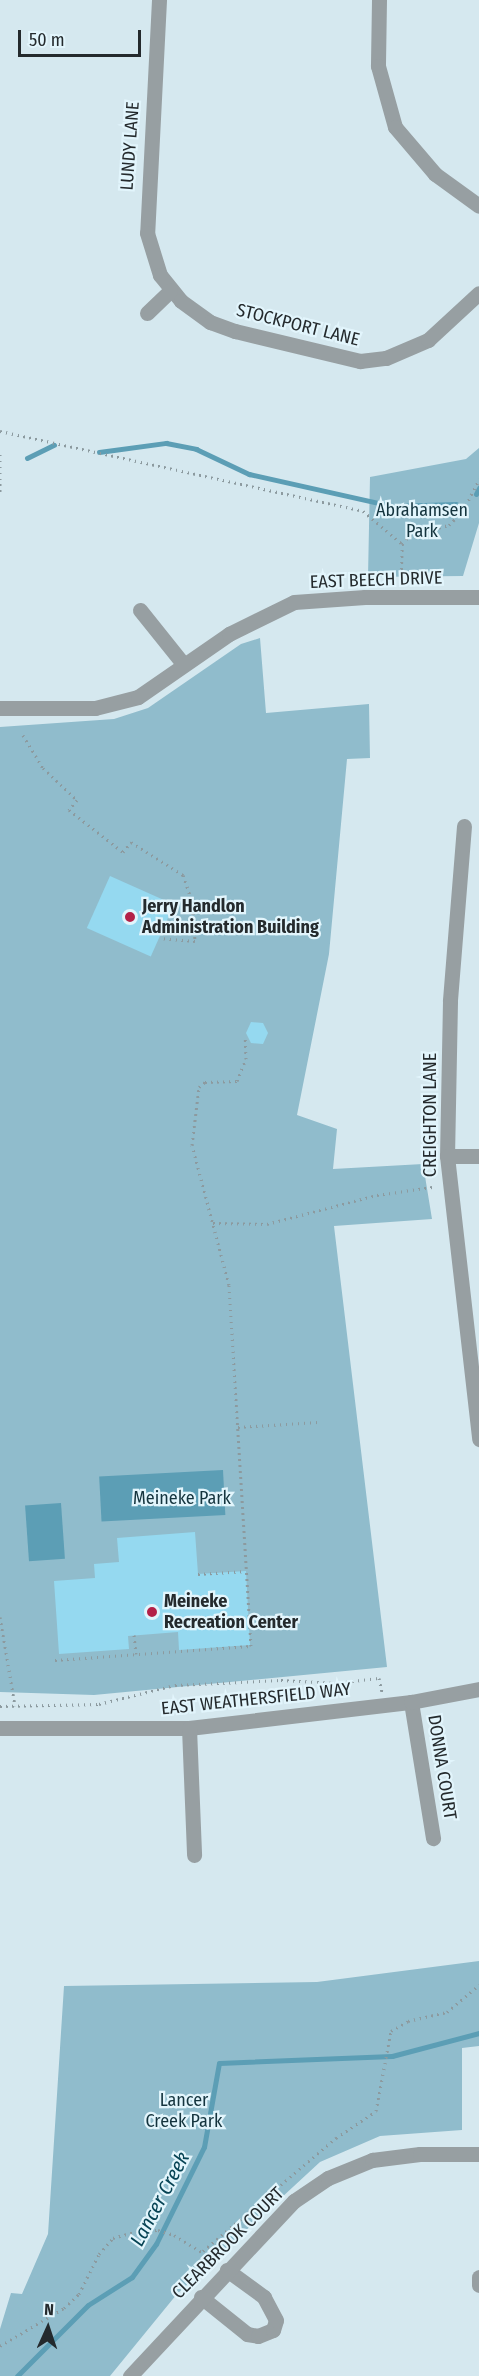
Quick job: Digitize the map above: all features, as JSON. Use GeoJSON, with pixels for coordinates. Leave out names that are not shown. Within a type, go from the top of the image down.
{"type":"FeatureCollection","features":[{"type":"Feature","properties":{"kind":"street","name":"LUNDY LANE"},"geometry":{"type":"LineString","coordinates":[[159,0],[146,208],[153,258],[170,291]]}},
{"type":"Feature","properties":{"kind":"street"},"geometry":{"type":"LineString","coordinates":[[379,0],[378,66],[395,127],[435,174],[479,206]]}},
{"type":"Feature","properties":{"kind":"street","name":"STOCKPORT LANE"},"geometry":{"type":"LineString","coordinates":[[170,291],[210,322],[334,357],[360,361],[386,358],[428,340],[479,293]]}},
{"type":"Feature","properties":{"kind":"street"},"geometry":{"type":"LineString","coordinates":[[147,313],[170,291]]}},
{"type":"Feature","properties":{"kind":"street","name":"EAST BEECH DRIVE"},"geometry":{"type":"LineString","coordinates":[[0,708],[95,708],[138,697],[230,634],[294,602],[401,597],[479,597]]}},
{"type":"Feature","properties":{"kind":"street"},"geometry":{"type":"LineString","coordinates":[[140,610],[184,665]]}},
{"type":"Feature","properties":{"kind":"street","name":"CREIGHTON LANE"},"geometry":{"type":"LineString","coordinates":[[464,826],[450,1001],[447,1156],[479,1439]]}},
{"type":"Feature","properties":{"kind":"street"},"geometry":{"type":"LineString","coordinates":[[447,1156],[479,1156]]}},
{"type":"Feature","properties":{"kind":"street","name":"EAST WEATHERSFIELD WAY"},"geometry":{"type":"LineString","coordinates":[[0,1728],[189,1728],[411,1702],[479,1689]]}},
{"type":"Feature","properties":{"kind":"street","name":"DONNA COURT"},"geometry":{"type":"LineString","coordinates":[[411,1702],[434,1838]]}},
{"type":"Feature","properties":{"kind":"street"},"geometry":{"type":"LineString","coordinates":[[189,1728],[194,1855]]}},
{"type":"Feature","properties":{"kind":"street","name":"CLEARBROOK COURT"},"geometry":{"type":"LineString","coordinates":[[130,2376],[201,2297],[294,2201],[328,2178],[372,2160],[420,2154],[479,2154]]}},
{"type":"Feature","properties":{"kind":"street"},"geometry":{"type":"LineString","coordinates":[[201,2297],[247,2334],[258,2336],[273,2330],[276,2320],[264,2297],[227,2270]]}},
{"type":"Feature","properties":{"kind":"street"},"geometry":{"type":"LineString","coordinates":[[479,2277],[479,2285]]}},
{"type":"Feature","properties":{"kind":"path"},"geometry":{"type":"LineString","coordinates":[[0,431],[363,511],[402,544]]}},
{"type":"Feature","properties":{"kind":"path"},"geometry":{"type":"LineString","coordinates":[[0,454],[0,492]]}},
{"type":"Feature","properties":{"kind":"path"},"geometry":{"type":"LineString","coordinates":[[401,597],[402,544],[410,535],[448,525],[463,511],[479,478]]}},
{"type":"Feature","properties":{"kind":"path"},"geometry":{"type":"LineString","coordinates":[[23,735],[43,768],[77,800],[69,810],[123,852],[131,842],[183,875],[192,901],[195,941],[164,938]]}},
{"type":"Feature","properties":{"kind":"path"},"geometry":{"type":"LineString","coordinates":[[55,1659],[251,1646],[229,1285],[192,1145],[192,1118],[199,1087],[205,1082],[237,1081],[243,1074],[245,1036]]}},
{"type":"Feature","properties":{"kind":"path"},"geometry":{"type":"LineString","coordinates":[[213,1223],[267,1224],[377,1195],[432,1187]]}},
{"type":"Feature","properties":{"kind":"path"},"geometry":{"type":"LineString","coordinates":[[238,1427],[318,1422]]}},
{"type":"Feature","properties":{"kind":"path"},"geometry":{"type":"LineString","coordinates":[[198,1574],[246,1571]]}},
{"type":"Feature","properties":{"kind":"path"},"geometry":{"type":"LineString","coordinates":[[0,1617],[15,1706]]}},
{"type":"Feature","properties":{"kind":"path"},"geometry":{"type":"LineString","coordinates":[[134,1635],[136,1654]]}},
{"type":"Feature","properties":{"kind":"path"},"geometry":{"type":"LineString","coordinates":[[0,1706],[99,1704],[175,1684],[294,1680],[334,1683],[379,1678],[384,1705]]}},
{"type":"Feature","properties":{"kind":"path"},"geometry":{"type":"LineString","coordinates":[[203,2251],[336,2138],[376,2111],[390,2031],[408,2021],[447,2012],[479,1985]]}},
{"type":"Feature","properties":{"kind":"path"},"geometry":{"type":"LineString","coordinates":[[0,2346],[64,2308],[79,2294],[99,2254],[113,2238],[137,2231],[158,2230],[174,2235],[203,2251],[227,2270]]}},
{"type":"Feature","properties":{"kind":"green space","name":"Abrahamsen Park"},"geometry":{"type":"Polygon","coordinates":[[[479,448],[479,523],[463,576],[368,577],[370,477],[466,459],[479,448]]]}},
{"type":"Feature","properties":{"kind":"green space","name":"Meineke Park"},"geometry":{"type":"Polygon","coordinates":[[[260,638],[266,713],[369,704],[370,758],[347,759],[329,954],[297,1115],[337,1129],[333,1169],[423,1164],[432,1219],[334,1226],[387,1667],[94,1695],[0,1692],[0,727],[114,719],[148,708],[241,644],[260,638]]]}},
{"type":"Feature","properties":{"kind":"green space","name":"Lancer Creek Park"},"geometry":{"type":"Polygon","coordinates":[[[479,1961],[479,2046],[462,2048],[462,2130],[380,2136],[320,2162],[177,2294],[110,2376],[0,2376],[0,2329],[11,2293],[22,2294],[48,2234],[64,1986],[317,1982],[479,1961]]]}},
{"type":"Feature","properties":{"kind":"shaded area"},"geometry":{"type":"Polygon","coordinates":[[[223,1470],[225,1515],[102,1521],[99,1476],[223,1470]]]}},
{"type":"Feature","properties":{"kind":"shaded area"},"geometry":{"type":"Polygon","coordinates":[[[61,1503],[65,1559],[29,1561],[25,1506],[61,1503]]]}},
{"type":"Feature","properties":{"kind":"building","name":"Jerry Handlon Administration Building"},"geometry":{"type":"Polygon","coordinates":[[[110,876],[174,904],[151,957],[87,928],[110,876]]]}},
{"type":"Feature","properties":{"kind":"building"},"geometry":{"type":"Polygon","coordinates":[[[251,1022],[263,1023],[268,1033],[263,1044],[251,1043],[246,1033],[251,1022]]]}},
{"type":"Feature","properties":{"kind":"building","name":"Meineke Recreation Center"},"geometry":{"type":"Polygon","coordinates":[[[195,1532],[198,1574],[246,1571],[250,1645],[179,1650],[178,1632],[128,1636],[129,1649],[59,1654],[54,1581],[95,1578],[94,1564],[119,1562],[117,1538],[195,1532]]]}},
{"type":"Feature","properties":{"kind":"waterway"},"geometry":{"type":"LineString","coordinates":[[99,452],[166,443],[196,449],[249,474],[392,506],[456,504]]}},
{"type":"Feature","properties":{"kind":"waterway"},"geometry":{"type":"LineString","coordinates":[[27,458],[54,445]]}},
{"type":"Feature","properties":{"kind":"waterway"},"geometry":{"type":"LineString","coordinates":[[476,494],[479,488]]}},
{"type":"Feature","properties":{"kind":"waterway","name":"Lancer Creek"},"geometry":{"type":"LineString","coordinates":[[17,2376],[88,2305],[132,2277],[156,2244],[204,2147],[219,2063],[392,2056],[479,2033]]}},
{"type":"Feature","properties":{"kind":"place","name":"Jerry Handlon Administration Building"},"geometry":{"type":"Point","coordinates":[130,917]}},
{"type":"Feature","properties":{"kind":"place","name":"Meineke Recreation Center"},"geometry":{"type":"Point","coordinates":[152,1612]}}]}
